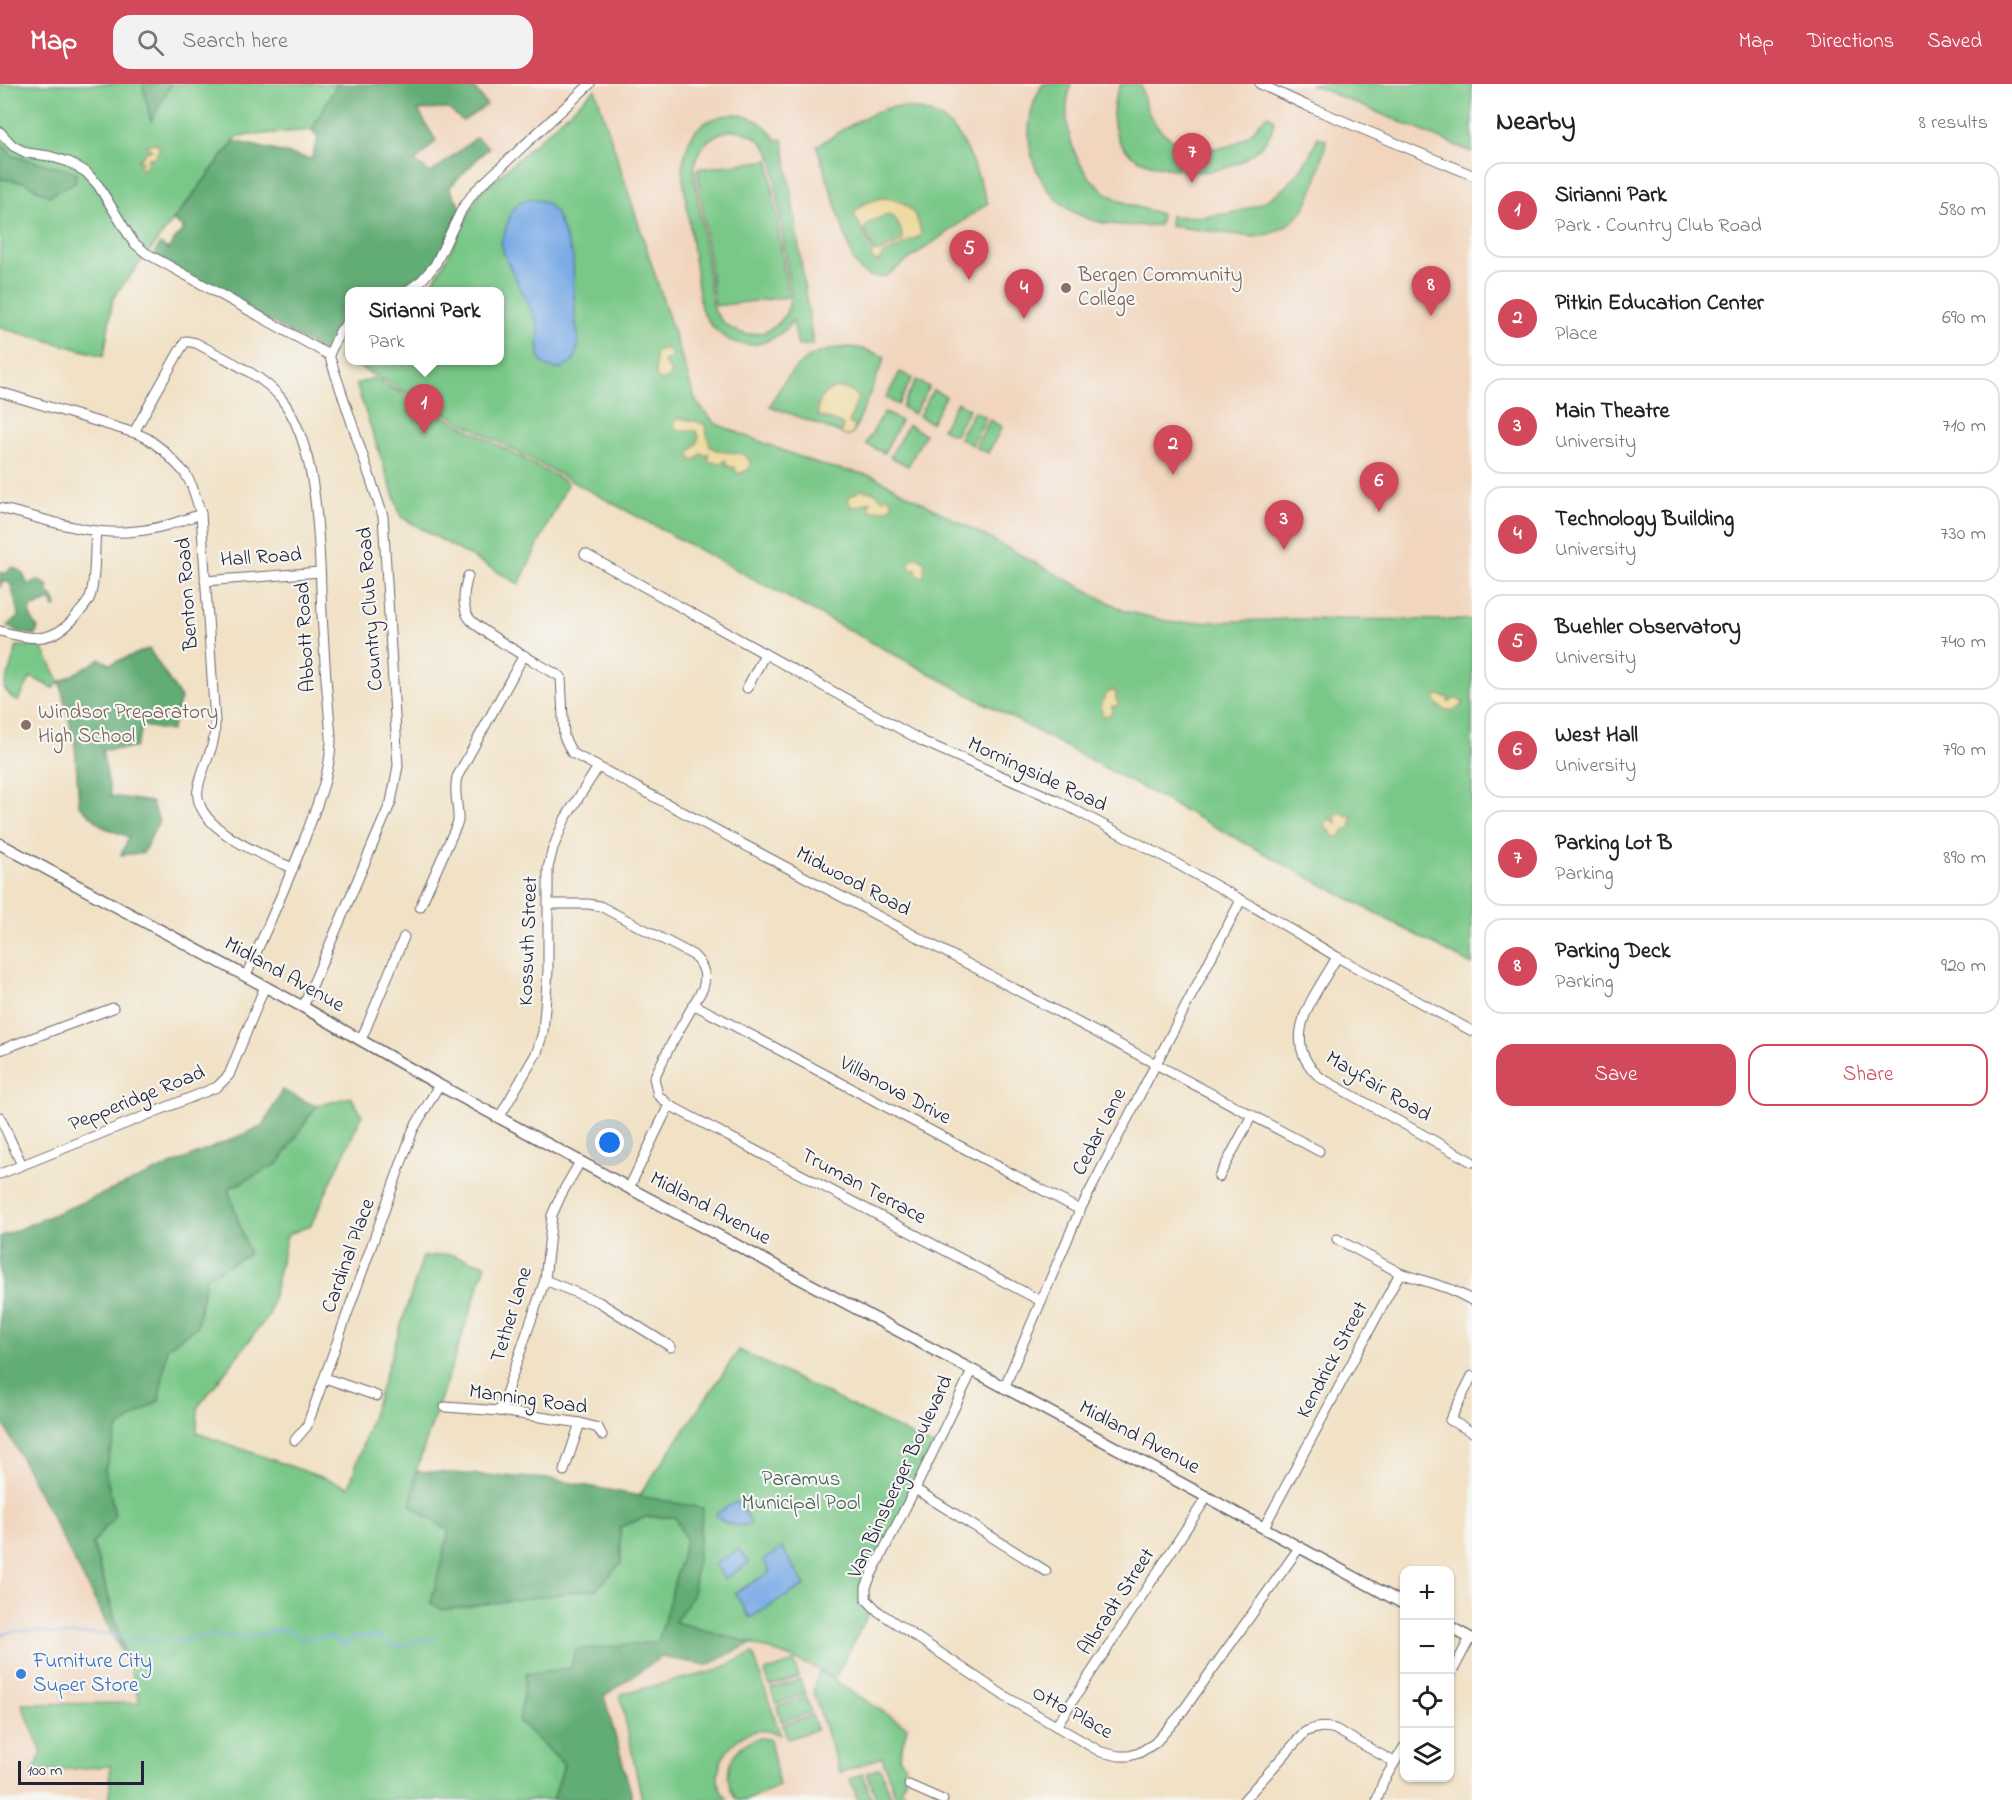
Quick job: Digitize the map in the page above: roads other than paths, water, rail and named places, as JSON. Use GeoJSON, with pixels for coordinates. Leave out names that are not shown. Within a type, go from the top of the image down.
{"type":"FeatureCollection","features":[{"type":"Feature","properties":{"kind":"street"},"geometry":{"type":"LineString","coordinates":[[412,287],[421,281],[435,265],[462,210],[475,191],[590,84]]}},
{"type":"Feature","properties":{"kind":"street"},"geometry":{"type":"LineString","coordinates":[[1260,84],[1472,175]]}},
{"type":"Feature","properties":{"kind":"street"},"geometry":{"type":"LineString","coordinates":[[0,132],[13,146],[27,153],[69,162],[86,172],[98,185],[133,242],[146,254],[328,355],[345,325]]}},
{"type":"Feature","properties":{"kind":"street","name":"Abbott Road"},"geometry":{"type":"LineString","coordinates":[[134,432],[186,341],[196,343],[261,380],[280,398],[288,409],[303,445],[308,465],[317,517],[331,753],[325,784],[293,868],[246,976]]}},
{"type":"Feature","properties":{"kind":"street","name":"Country Club Road"},"geometry":{"type":"LineString","coordinates":[[303,1007],[391,802],[398,766],[383,516],[328,355]]}},
{"type":"Feature","properties":{"kind":"street","name":"Benton Road"},"geometry":{"type":"LineString","coordinates":[[0,392],[134,432],[147,438],[176,462],[192,486],[201,514],[215,734],[214,745],[198,789],[200,802],[212,821],[237,842],[293,868]]}},
{"type":"Feature","properties":{"kind":"street"},"geometry":{"type":"LineString","coordinates":[[0,508],[96,531],[139,531],[201,514]]}},
{"type":"Feature","properties":{"kind":"street"},"geometry":{"type":"LineString","coordinates":[[0,631],[29,638],[40,638],[59,632],[68,626],[90,597],[96,531]]}},
{"type":"Feature","properties":{"kind":"street","name":"Morningside Road"},"geometry":{"type":"LineString","coordinates":[[585,554],[924,742],[1056,800],[1241,900],[1337,957],[1472,1031]]}},
{"type":"Feature","properties":{"kind":"street","name":"Hall Road"},"geometry":{"type":"LineString","coordinates":[[205,581],[320,572]]}},
{"type":"Feature","properties":{"kind":"street","name":"Midwood Road"},"geometry":{"type":"LineString","coordinates":[[468,576],[464,600],[470,618],[485,631],[561,677],[564,737],[572,753],[1319,1151]]}},
{"type":"Feature","properties":{"kind":"street"},"geometry":{"type":"LineString","coordinates":[[747,688],[765,654]]}},
{"type":"Feature","properties":{"kind":"street"},"geometry":{"type":"LineString","coordinates":[[420,907],[458,822],[454,795],[457,777],[524,655]]}},
{"type":"Feature","properties":{"kind":"street","name":"Kossuth Street"},"geometry":{"type":"LineString","coordinates":[[499,1118],[537,1052],[543,1032],[548,972],[548,868],[555,842],[565,819],[598,767]]}},
{"type":"Feature","properties":{"kind":"street","name":"Midland Avenue"},"geometry":{"type":"LineString","coordinates":[[0,844],[265,986],[580,1162],[1400,1602]]}},
{"type":"Feature","properties":{"kind":"street","name":"Cedar Lane"},"geometry":{"type":"LineString","coordinates":[[1004,1388],[1080,1210],[1241,900]]}},
{"type":"Feature","properties":{"kind":"street"},"geometry":{"type":"LineString","coordinates":[[548,904],[600,906],[693,955],[703,966],[705,981],[703,988],[654,1078],[658,1095],[669,1105],[629,1188]]}},
{"type":"Feature","properties":{"kind":"street"},"geometry":{"type":"LineString","coordinates":[[362,1040],[405,937]]}},
{"type":"Feature","properties":{"kind":"street","name":"Mayfair Road"},"geometry":{"type":"LineString","coordinates":[[1337,957],[1301,1024],[1299,1044],[1306,1063],[1321,1078],[1472,1162]]}},
{"type":"Feature","properties":{"kind":"street","name":"Pepperidge Road"},"geometry":{"type":"LineString","coordinates":[[0,1174],[217,1087],[229,1075],[265,986]]}},
{"type":"Feature","properties":{"kind":"street","name":"Villanova Drive"},"geometry":{"type":"LineString","coordinates":[[693,1004],[1080,1210]]}},
{"type":"Feature","properties":{"kind":"street"},"geometry":{"type":"LineString","coordinates":[[0,1050],[113,1008]]}},
{"type":"Feature","properties":{"kind":"street","name":"Cardinal Place"},"geometry":{"type":"LineString","coordinates":[[295,1440],[308,1426],[413,1130],[439,1085]]}},
{"type":"Feature","properties":{"kind":"street","name":"Truman Terrace"},"geometry":{"type":"LineString","coordinates":[[669,1105],[1041,1301]]}},
{"type":"Feature","properties":{"kind":"street"},"geometry":{"type":"LineString","coordinates":[[1219,1177],[1252,1115]]}},
{"type":"Feature","properties":{"kind":"street"},"geometry":{"type":"LineString","coordinates":[[0,1118],[22,1165]]}},
{"type":"Feature","properties":{"kind":"street","name":"Tether Lane"},"geometry":{"type":"LineString","coordinates":[[500,1412],[545,1280],[552,1215],[580,1162]]}},
{"type":"Feature","properties":{"kind":"street"},"geometry":{"type":"LineString","coordinates":[[1337,1239],[1400,1273],[1450,1289],[1472,1300]]}},
{"type":"Feature","properties":{"kind":"street","name":"Kendrick Street"},"geometry":{"type":"LineString","coordinates":[[1264,1527],[1400,1273]]}},
{"type":"Feature","properties":{"kind":"street"},"geometry":{"type":"LineString","coordinates":[[545,1280],[599,1302],[671,1347]]}},
{"type":"Feature","properties":{"kind":"street","name":"Van Binsberger Boulevard"},"geometry":{"type":"LineString","coordinates":[[866,1599],[866,1587],[872,1572],[972,1371]]}},
{"type":"Feature","properties":{"kind":"street"},"geometry":{"type":"LineString","coordinates":[[1472,1376],[1450,1420],[1472,1432]]}},
{"type":"Feature","properties":{"kind":"street"},"geometry":{"type":"LineString","coordinates":[[325,1378],[377,1396]]}},
{"type":"Feature","properties":{"kind":"street","name":"Manning Road"},"geometry":{"type":"LineString","coordinates":[[445,1407],[580,1423],[598,1428],[603,1435]]}},
{"type":"Feature","properties":{"kind":"street"},"geometry":{"type":"LineString","coordinates":[[564,1471],[580,1423]]}},
{"type":"Feature","properties":{"kind":"street"},"geometry":{"type":"LineString","coordinates":[[915,1489],[1046,1571]]}},
{"type":"Feature","properties":{"kind":"street","name":"Albradt Street"},"geometry":{"type":"LineString","coordinates":[[1056,1726],[1207,1497]]}},
{"type":"Feature","properties":{"kind":"street","name":"Otto Place"},"geometry":{"type":"LineString","coordinates":[[866,1599],[879,1612],[986,1684],[1056,1726],[1110,1755],[1129,1756],[1148,1748],[1180,1715],[1299,1548]]}},
{"type":"Feature","properties":{"kind":"street"},"geometry":{"type":"LineString","coordinates":[[1450,1674],[1471,1639],[1454,1630]]}},
{"type":"Feature","properties":{"kind":"street"},"geometry":{"type":"LineString","coordinates":[[1245,1800],[1305,1732],[1319,1727],[1335,1729],[1394,1762]]}},
{"type":"Feature","properties":{"kind":"street"},"geometry":{"type":"LineString","coordinates":[[1377,1800],[1383,1782],[1400,1754]]}},
{"type":"Feature","properties":{"kind":"street"},"geometry":{"type":"LineString","coordinates":[[909,1785],[943,1800]]}},
{"type":"Feature","properties":{"kind":"water"},"geometry":{"type":"Polygon","coordinates":[[[533,199],[545,202],[555,212],[573,256],[575,317],[579,343],[574,361],[555,369],[541,362],[538,350],[538,324],[505,257],[501,243],[512,210],[522,201],[533,199]]]}},
{"type":"Feature","properties":{"kind":"water"},"geometry":{"type":"Polygon","coordinates":[[[735,1502],[739,1503],[751,1523],[733,1525],[717,1516],[716,1514],[735,1502]]]}},
{"type":"Feature","properties":{"kind":"water"},"geometry":{"type":"Polygon","coordinates":[[[782,1548],[805,1585],[750,1618],[735,1593],[770,1572],[764,1560],[782,1548]]]}},
{"type":"Feature","properties":{"kind":"water"},"geometry":{"type":"Polygon","coordinates":[[[739,1549],[749,1563],[724,1579],[715,1564],[739,1549]]]}},
{"type":"Feature","properties":{"kind":"waterway"},"geometry":{"type":"LineString","coordinates":[[0,1635],[16,1631],[38,1631],[59,1635],[105,1633],[132,1640],[174,1641],[218,1634],[240,1638],[285,1629],[302,1639],[327,1636],[347,1645],[354,1637],[376,1636],[396,1648],[418,1641],[436,1639]]}},
{"type":"Feature","properties":{"kind":"place","name":"Parking Lot B"},"geometry":{"type":"Point","coordinates":[1192,183]}},
{"type":"Feature","properties":{"kind":"place","name":"Buehler Observatory"},"geometry":{"type":"Point","coordinates":[969,280]}},
{"type":"Feature","properties":{"kind":"place","name":"Bergen Community College"},"geometry":{"type":"Point","coordinates":[1066,288]}},
{"type":"Feature","properties":{"kind":"place","name":"Parking Deck"},"geometry":{"type":"Point","coordinates":[1431,316]}},
{"type":"Feature","properties":{"kind":"place","name":"Technology Building"},"geometry":{"type":"Point","coordinates":[1024,319]}},
{"type":"Feature","properties":{"kind":"place","name":"Sirianni Park"},"geometry":{"type":"Point","coordinates":[424,434]}},
{"type":"Feature","properties":{"kind":"place","name":"Pitkin Education Center"},"geometry":{"type":"Point","coordinates":[1173,475]}},
{"type":"Feature","properties":{"kind":"place","name":"West Hall"},"geometry":{"type":"Point","coordinates":[1379,512]}},
{"type":"Feature","properties":{"kind":"place","name":"Main Theatre"},"geometry":{"type":"Point","coordinates":[1284,550]}},
{"type":"Feature","properties":{"kind":"place","name":"Windsor Preparatory High School"},"geometry":{"type":"Point","coordinates":[26,725]}},
{"type":"Feature","properties":{"kind":"place","name":"Furniture City Super Store"},"geometry":{"type":"Point","coordinates":[21,1674]}},
{"type":"Feature","properties":{"kind":"park label","name":"Paramus Municipal Pool"},"geometry":{"type":"Point","coordinates":[801,1492]}}]}
